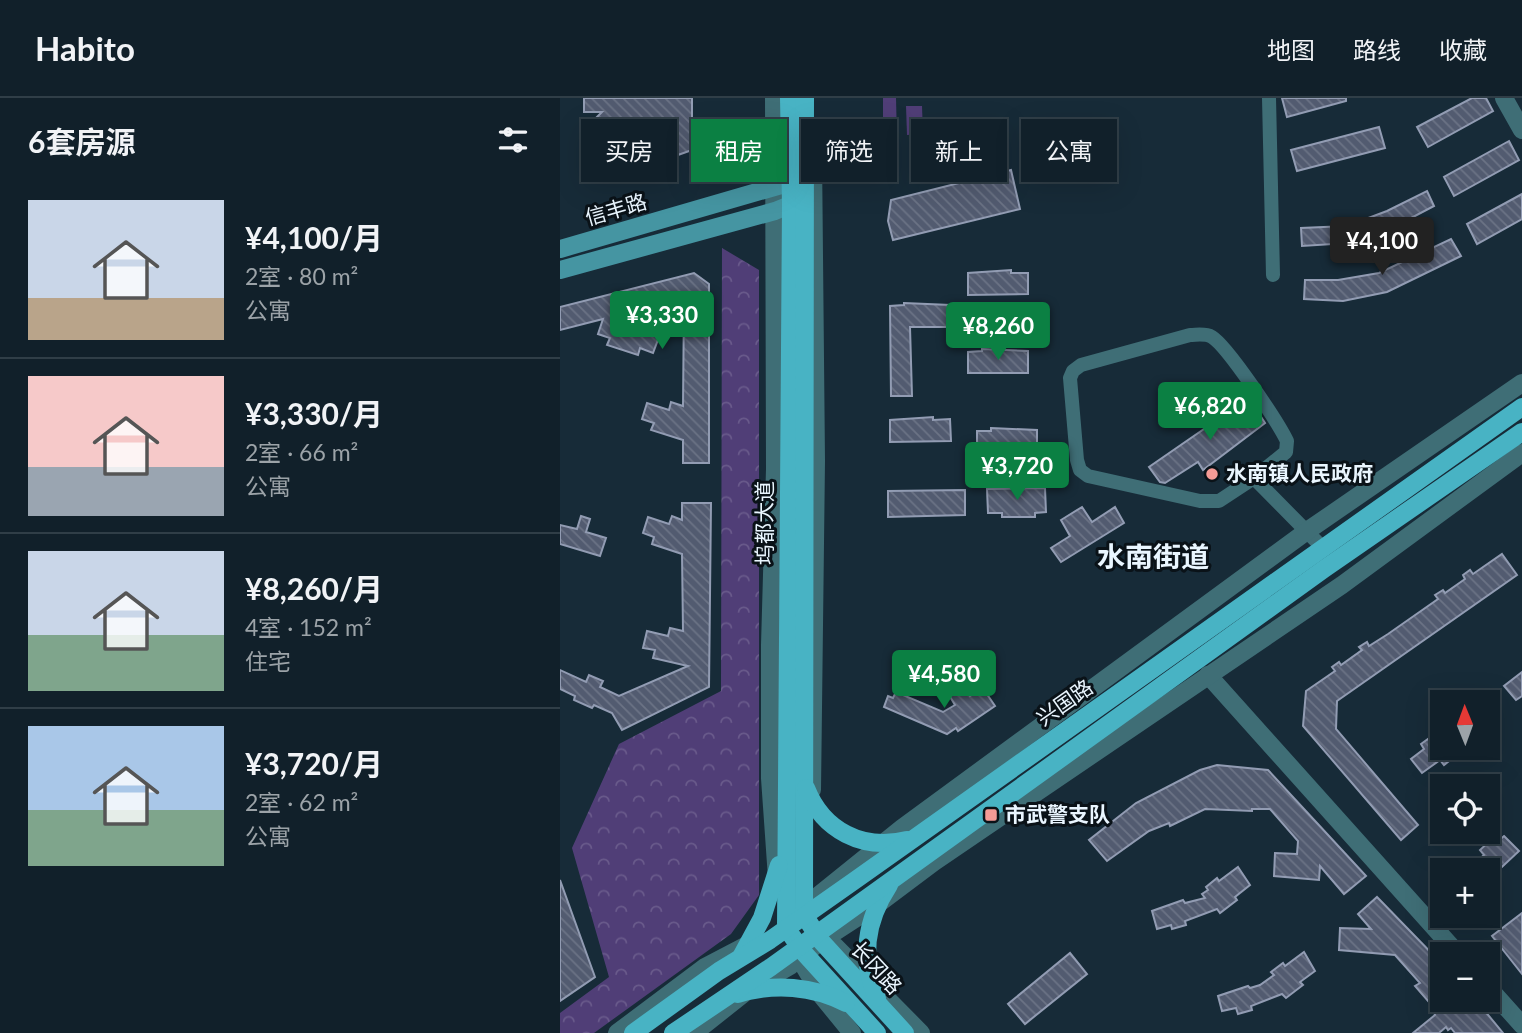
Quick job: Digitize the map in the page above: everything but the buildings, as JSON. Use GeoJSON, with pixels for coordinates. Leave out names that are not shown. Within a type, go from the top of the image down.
{"type":"FeatureCollection","features":[{"type":"Feature","properties":{"kind":"main road","name":"坞都大道"},"geometry":{"type":"LineString","coordinates":[[784,926],[791,183],[789,98]]}},
{"type":"Feature","properties":{"kind":"main road","name":"坞都大道"},"geometry":{"type":"LineString","coordinates":[[791,183],[804,98]]}},
{"type":"Feature","properties":{"kind":"main road","name":"信丰路"},"geometry":{"type":"LineString","coordinates":[[560,250],[791,183]]}},
{"type":"Feature","properties":{"kind":"main road","name":"坞都大道"},"geometry":{"type":"LineString","coordinates":[[790,204],[807,909]]}},
{"type":"Feature","properties":{"kind":"main road","name":"信丰路"},"geometry":{"type":"LineString","coordinates":[[560,270],[790,204]]}},
{"type":"Feature","properties":{"kind":"main road","name":"兴国路"},"geometry":{"type":"LineString","coordinates":[[633,1033],[807,909],[917,836],[1522,407]]}},
{"type":"Feature","properties":{"kind":"main road","name":"兴国路"},"geometry":{"type":"LineString","coordinates":[[673,1033],[715,1003],[800,951],[897,876],[1313,577],[1522,432]]}},
{"type":"Feature","properties":{"kind":"main road"},"geometry":{"type":"LineString","coordinates":[[803,776],[812,802],[823,818],[842,833],[863,842],[883,844],[917,836]]}},
{"type":"Feature","properties":{"kind":"main road"},"geometry":{"type":"LineString","coordinates":[[719,971],[743,953],[766,908],[784,839],[786,799]]}},
{"type":"Feature","properties":{"kind":"main road"},"geometry":{"type":"LineString","coordinates":[[881,1007],[870,979],[867,940],[878,904],[897,876]]}},
{"type":"Feature","properties":{"kind":"main road"},"geometry":{"type":"LineString","coordinates":[[807,909],[821,935]]}},
{"type":"Feature","properties":{"kind":"main road"},"geometry":{"type":"LineString","coordinates":[[784,926],[800,951]]}},
{"type":"Feature","properties":{"kind":"main road","name":"长冈路"},"geometry":{"type":"LineString","coordinates":[[821,935],[905,1033]]}},
{"type":"Feature","properties":{"kind":"main road","name":"长冈路"},"geometry":{"type":"LineString","coordinates":[[800,951],[877,1033]]}},
{"type":"Feature","properties":{"kind":"main road"},"geometry":{"type":"LineString","coordinates":[[715,1003],[747,991],[788,987],[817,991],[856,1010]]}},
{"type":"Feature","properties":{"kind":"street"},"geometry":{"type":"LineString","coordinates":[[617,1033],[705,967],[784,926],[770,778],[770,645],[775,468],[791,183],[774,98]]}},
{"type":"Feature","properties":{"kind":"street"},"geometry":{"type":"LineString","coordinates":[[807,909],[812,802],[816,461],[813,98]]}},
{"type":"Feature","properties":{"kind":"street"},"geometry":{"type":"LineString","coordinates":[[1269,98],[1273,275]]}},
{"type":"Feature","properties":{"kind":"street"},"geometry":{"type":"LineString","coordinates":[[1504,98],[1522,130]]}},
{"type":"Feature","properties":{"kind":"street"},"geometry":{"type":"LineString","coordinates":[[1203,334],[1212,337],[1229,355],[1287,440],[1286,452],[1254,478],[1219,501],[1200,500],[1088,476],[1080,470],[1077,460],[1070,379],[1073,371],[1081,365],[1190,335],[1203,334]]}},
{"type":"Feature","properties":{"kind":"street"},"geometry":{"type":"LineString","coordinates":[[807,909],[883,844],[1307,531],[1522,383]]}},
{"type":"Feature","properties":{"kind":"street"},"geometry":{"type":"LineString","coordinates":[[921,1033],[870,979],[821,935],[878,904],[934,862],[1342,584],[1522,453]]}},
{"type":"Feature","properties":{"kind":"street"},"geometry":{"type":"LineString","coordinates":[[1254,478],[1323,548]]}},
{"type":"Feature","properties":{"kind":"street"},"geometry":{"type":"LineString","coordinates":[[1208,676],[1447,942]]}},
{"type":"Feature","properties":{"kind":"street"},"geometry":{"type":"LineString","coordinates":[[694,1033],[800,951],[821,995],[852,1033]]}},
{"type":"Feature","properties":{"kind":"street"},"geometry":{"type":"LineString","coordinates":[[1500,1001],[1522,1026]]}},
{"type":"Feature","properties":{"kind":"green space"},"geometry":{"type":"Polygon","coordinates":[[[883,98],[896,98],[897,119],[883,119],[883,98]]]}},
{"type":"Feature","properties":{"kind":"green space"},"geometry":{"type":"Polygon","coordinates":[[[906,106],[922,106],[922,119],[911,119],[911,135],[907,135],[906,106]]]}},
{"type":"Feature","properties":{"kind":"green space"},"geometry":{"type":"Polygon","coordinates":[[[722,248],[759,270],[759,895],[731,934],[594,1033],[560,1033],[560,1013],[609,977],[572,848],[619,744],[721,691],[722,248]]]}},
{"type":"Feature","properties":{"kind":"place","name":"水南镇人民政府"},"geometry":{"type":"Point","coordinates":[1212,474]}},
{"type":"Feature","properties":{"kind":"place","name":"市武警支队"},"geometry":{"type":"Point","coordinates":[991,815]}},
{"type":"Feature","properties":{"kind":"district","name":"水南街道"},"geometry":{"type":"Point","coordinates":[1153,557]}}]}
